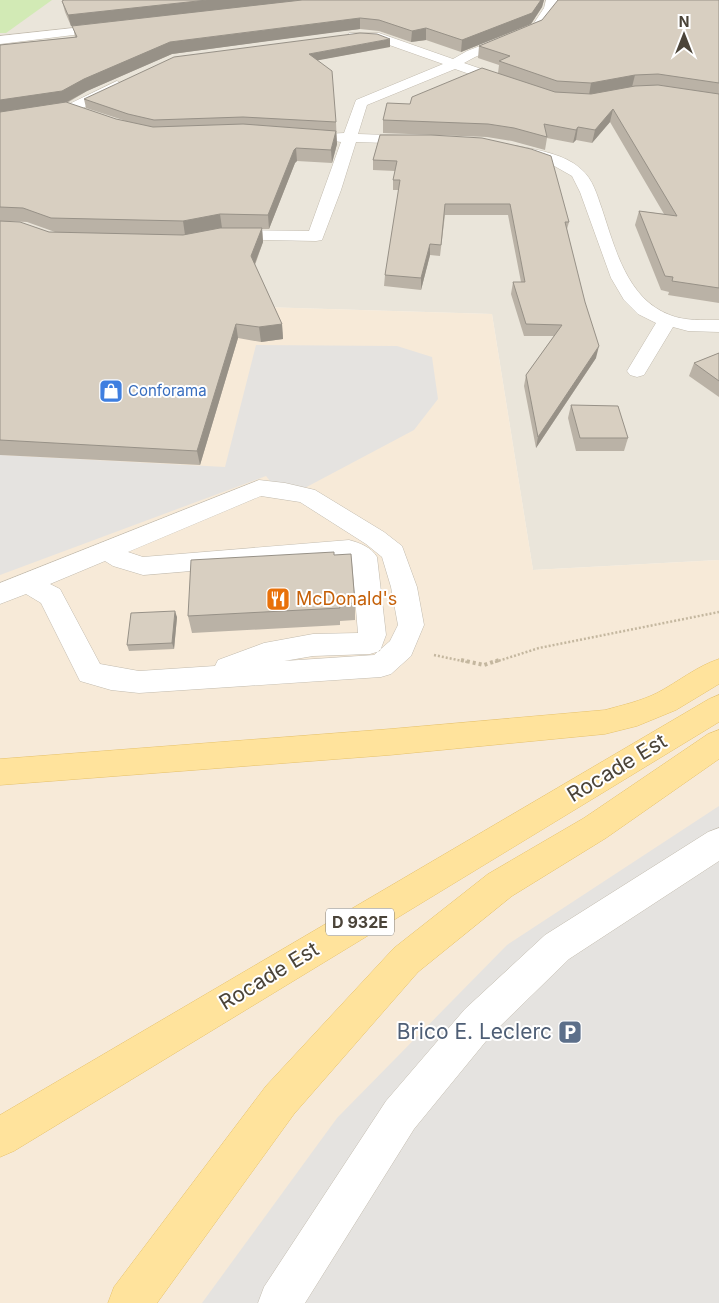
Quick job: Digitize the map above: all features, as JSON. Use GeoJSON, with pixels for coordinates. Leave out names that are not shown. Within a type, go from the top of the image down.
{"type":"FeatureCollection","features":[{"type":"Feature","properties":{"kind":"main road"},"geometry":{"type":"LineString","coordinates":[[0,772],[390,742],[605,722],[637,714],[666,702],[719,670]]}},
{"type":"Feature","properties":{"kind":"main road","name":"Rocade Est"},"geometry":{"type":"LineString","coordinates":[[0,1137],[719,707]]}},
{"type":"Feature","properties":{"kind":"main road"},"geometry":{"type":"LineString","coordinates":[[130,1303],[280,1100],[406,960],[500,885],[595,828],[719,743]]}},
{"type":"Feature","properties":{"kind":"street"},"geometry":{"type":"LineString","coordinates":[[213,237],[316,236],[361,103],[432,76],[471,54],[536,28],[550,8],[552,0]]}},
{"type":"Feature","properties":{"kind":"street"},"geometry":{"type":"LineString","coordinates":[[0,40],[126,26]]}},
{"type":"Feature","properties":{"kind":"street"},"geometry":{"type":"LineString","coordinates":[[342,37],[379,37],[517,86]]}},
{"type":"Feature","properties":{"kind":"street"},"geometry":{"type":"LineString","coordinates":[[0,119],[70,109],[128,80]]}},
{"type":"Feature","properties":{"kind":"street"},"geometry":{"type":"LineString","coordinates":[[70,109],[88,115]]}},
{"type":"Feature","properties":{"kind":"street"},"geometry":{"type":"LineString","coordinates":[[321,136],[430,141]]}},
{"type":"Feature","properties":{"kind":"street"},"geometry":{"type":"LineString","coordinates":[[505,148],[541,155],[576,170],[588,192],[614,268],[623,288],[636,304],[667,321],[686,326],[719,326]]}},
{"type":"Feature","properties":{"kind":"street"},"geometry":{"type":"LineString","coordinates":[[638,371],[667,321]]}},
{"type":"Feature","properties":{"kind":"street"},"geometry":{"type":"LineString","coordinates":[[0,594],[259,488],[307,496],[375,538],[393,552],[404,587],[411,625],[402,648],[381,666],[139,682],[111,679],[90,673],[51,596],[27,583]]}},
{"type":"Feature","properties":{"kind":"street"},"geometry":{"type":"LineString","coordinates":[[107,550],[122,560],[143,566],[349,549],[364,557],[372,635],[370,643],[313,645],[264,654],[206,677]]}},
{"type":"Feature","properties":{"kind":"street"},"geometry":{"type":"LineString","coordinates":[[280,1303],[400,1115],[478,1022],[557,947],[719,843]]}},
{"type":"Feature","properties":{"kind":"path"},"geometry":{"type":"LineString","coordinates":[[402,648],[484,665],[540,648],[719,612]]}},
{"type":"Feature","properties":{"kind":"shaded area"},"geometry":{"type":"Polygon","coordinates":[[[0,0],[719,0],[719,560],[533,570],[492,314],[0,299],[0,0]]]}},
{"type":"Feature","properties":{"kind":"shaded area"},"geometry":{"type":"Polygon","coordinates":[[[0,299],[492,314],[533,570],[719,560],[719,1303],[0,1303],[0,299]]]}},
{"type":"Feature","properties":{"kind":"shaded area"},"geometry":{"type":"Polygon","coordinates":[[[256,345],[397,346],[432,357],[438,399],[414,430],[284,499],[266,476],[0,575],[0,455],[225,467],[256,345]]]}},
{"type":"Feature","properties":{"kind":"shaded area","name":"Brico E. Leclerc"},"geometry":{"type":"Polygon","coordinates":[[[719,806],[719,1303],[202,1303],[337,1118],[507,945],[719,806]]]}},
{"type":"Feature","properties":{"kind":"green space"},"geometry":{"type":"Polygon","coordinates":[[[0,0],[52,0],[6,33],[0,33],[0,0]]]}},
{"type":"Feature","properties":{"kind":"building"},"geometry":{"type":"Polygon","coordinates":[[[207,0],[68,15],[62,1],[207,0]]]}},
{"type":"Feature","properties":{"kind":"building"},"geometry":{"type":"Polygon","coordinates":[[[302,0],[541,0],[532,13],[462,40],[426,28],[412,31],[379,20],[360,18],[170,42],[84,79],[62,91],[0,100],[0,45],[77,37],[72,26],[302,0]]]}},
{"type":"Feature","properties":{"kind":"building"},"geometry":{"type":"Polygon","coordinates":[[[558,0],[719,0],[719,83],[658,74],[635,75],[591,83],[557,81],[499,61],[510,56],[479,46],[542,20],[558,0]]]}},
{"type":"Feature","properties":{"kind":"building"},"geometry":{"type":"Polygon","coordinates":[[[360,33],[377,34],[390,39],[309,54],[332,71],[336,122],[243,117],[154,120],[128,114],[84,99],[174,57],[360,33]]]}},
{"type":"Feature","properties":{"kind":"building"},"geometry":{"type":"Polygon","coordinates":[[[482,68],[555,92],[591,94],[635,86],[658,85],[719,94],[719,288],[672,281],[673,277],[665,276],[639,211],[677,216],[613,109],[595,130],[578,127],[576,130],[544,124],[547,137],[514,128],[488,124],[383,120],[387,103],[410,104],[412,97],[482,68]]]}},
{"type":"Feature","properties":{"kind":"building"},"geometry":{"type":"Polygon","coordinates":[[[66,102],[116,119],[153,127],[243,124],[336,131],[331,150],[296,148],[294,150],[268,215],[220,214],[183,221],[51,218],[23,208],[0,207],[0,112],[66,102]]]}},
{"type":"Feature","properties":{"kind":"building"},"geometry":{"type":"Polygon","coordinates":[[[380,135],[482,138],[531,149],[551,156],[569,222],[565,222],[585,302],[599,346],[538,437],[526,375],[562,325],[526,324],[513,282],[525,282],[510,204],[445,204],[441,245],[430,244],[421,278],[385,275],[400,180],[393,180],[397,161],[373,160],[380,135]]]}},
{"type":"Feature","properties":{"kind":"building"},"geometry":{"type":"Polygon","coordinates":[[[0,221],[20,222],[49,232],[183,235],[220,228],[262,228],[251,256],[282,324],[259,327],[236,324],[197,451],[0,440],[0,221]]]}},
{"type":"Feature","properties":{"kind":"building"},"geometry":{"type":"Polygon","coordinates":[[[719,353],[719,381],[694,363],[719,353]]]}},
{"type":"Feature","properties":{"kind":"building"},"geometry":{"type":"Polygon","coordinates":[[[571,405],[618,406],[628,438],[580,438],[571,405]]]}},
{"type":"Feature","properties":{"kind":"building","name":"McDonald's"},"geometry":{"type":"Polygon","coordinates":[[[334,552],[334,555],[351,554],[355,603],[339,604],[340,608],[188,616],[191,560],[334,552]]]}},
{"type":"Feature","properties":{"kind":"building"},"geometry":{"type":"Polygon","coordinates":[[[175,611],[172,643],[127,645],[131,613],[175,611]]]}},
{"type":"Feature","properties":{"kind":"place","name":"Conforama"},"geometry":{"type":"Point","coordinates":[111,391]}},
{"type":"Feature","properties":{"kind":"place","name":"McDonald's"},"geometry":{"type":"Point","coordinates":[278,599]}},
{"type":"Feature","properties":{"kind":"place","name":"Brico E. Leclerc"},"geometry":{"type":"Point","coordinates":[570,1032]}}]}
